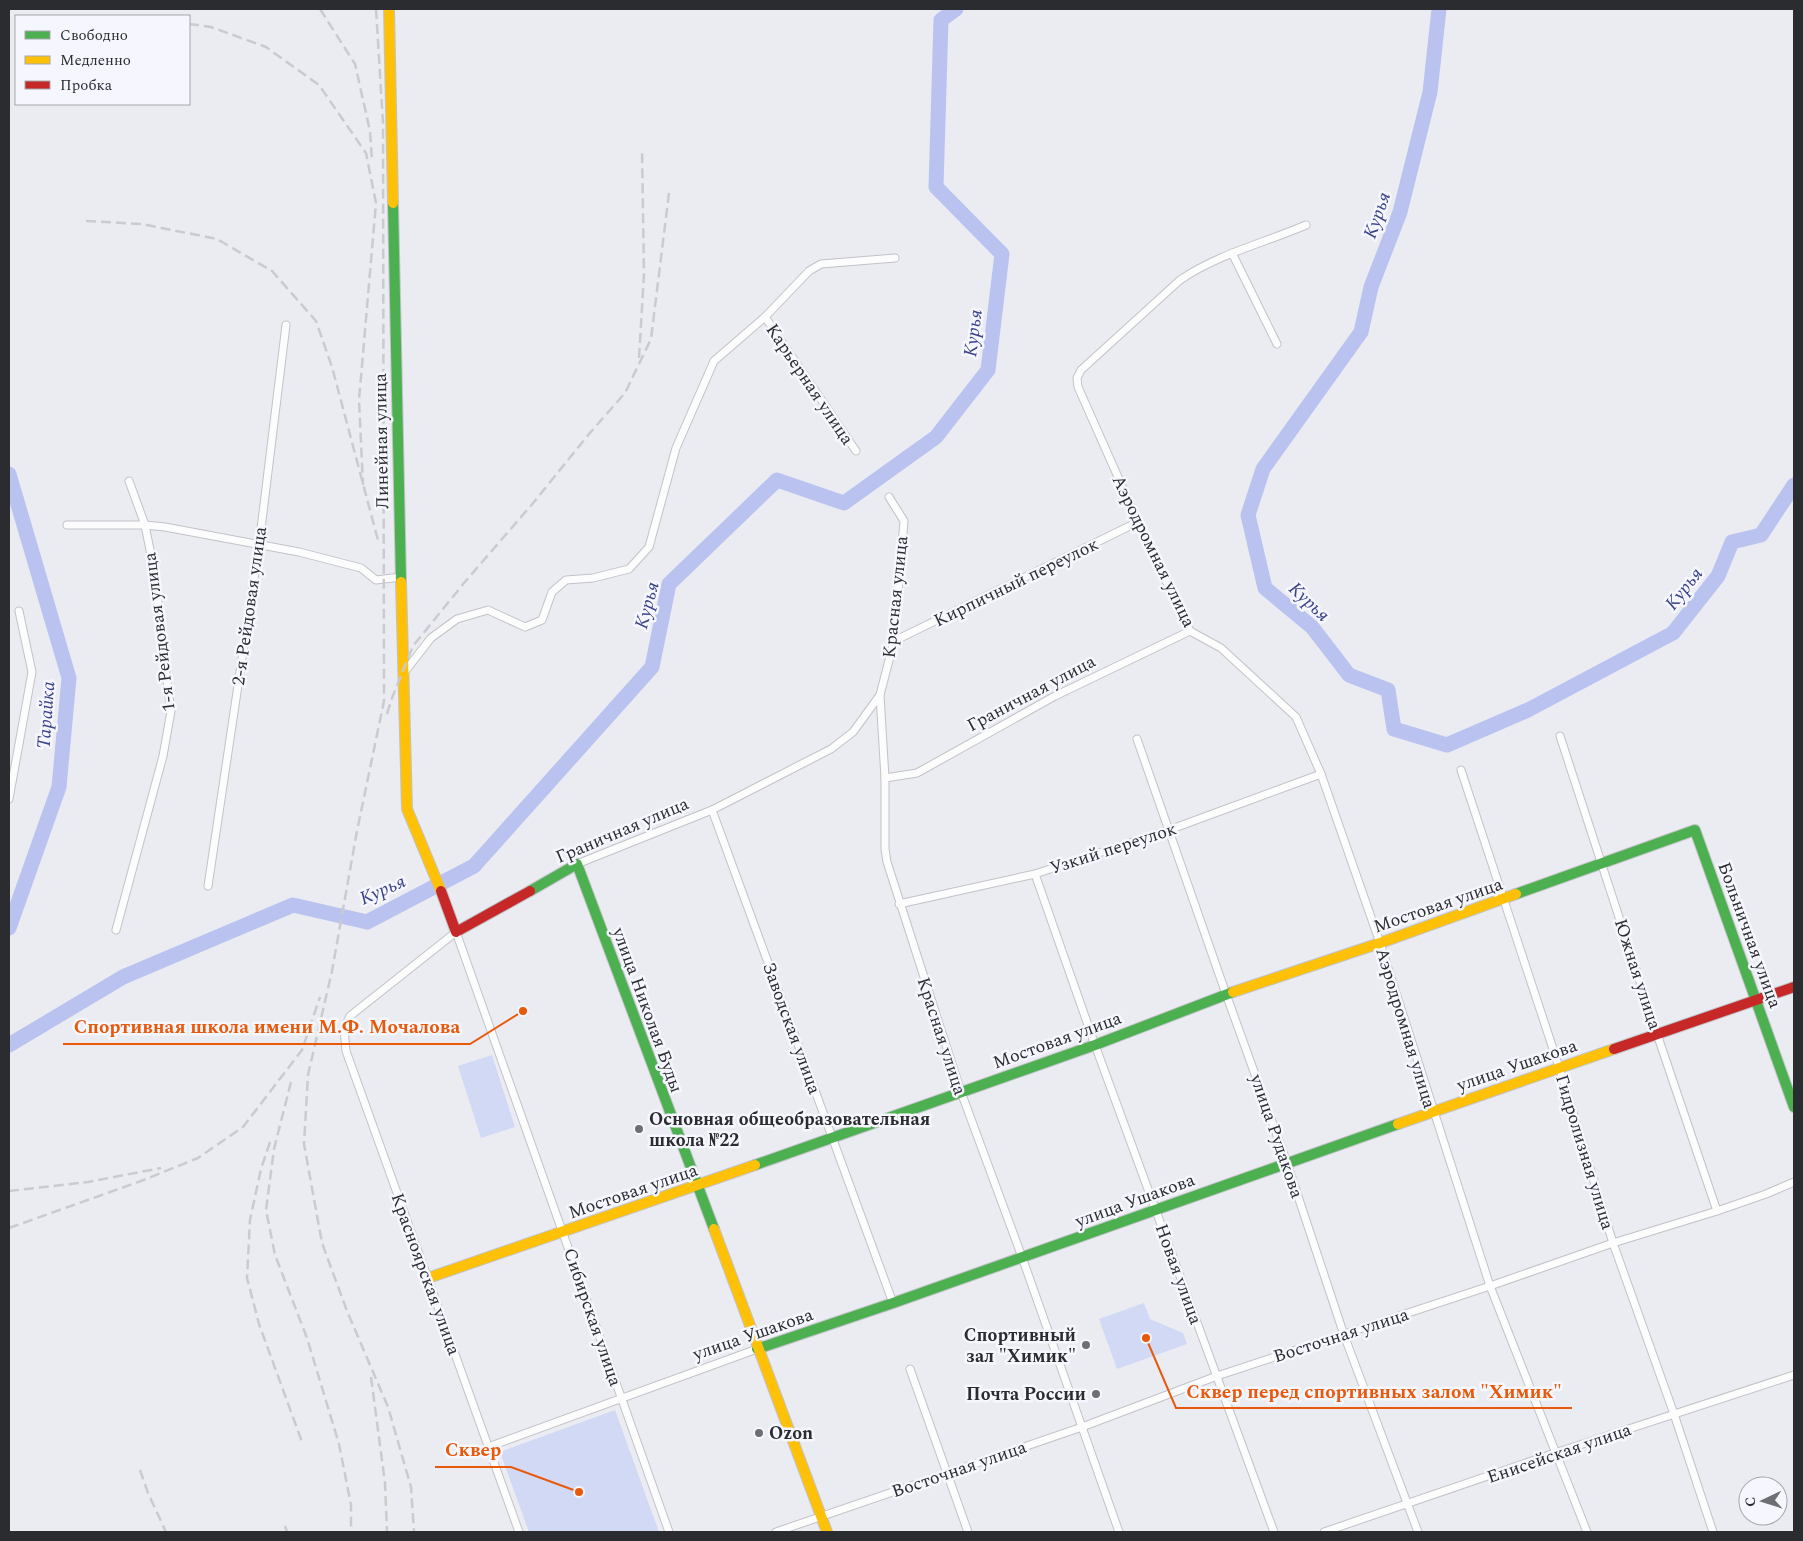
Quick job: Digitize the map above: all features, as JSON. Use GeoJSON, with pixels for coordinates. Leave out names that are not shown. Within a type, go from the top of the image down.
{"type":"FeatureCollection","features":[{"type":"Feature","properties":{"kind":"street","name":"Линейная улица"},"geometry":{"type":"LineString","coordinates":[[389,9],[407,809],[456,932]]}},
{"type":"Feature","properties":{"kind":"street"},"geometry":{"type":"LineString","coordinates":[[1277,344],[1232,253],[1306,225]]}},
{"type":"Feature","properties":{"kind":"street","name":"Аэродромная улица"},"geometry":{"type":"LineString","coordinates":[[1232,253],[1195,269],[1180,280],[1081,370],[1077,378],[1078,387],[1138,522],[1190,631],[1221,648],[1296,717],[1321,774],[1380,943],[1432,1111],[1490,1286],[1587,1532]]}},
{"type":"Feature","properties":{"kind":"street"},"geometry":{"type":"LineString","coordinates":[[403,674],[431,638],[458,619],[488,610],[525,627],[542,620],[552,592],[566,580],[593,578],[629,569],[649,547],[676,448],[714,361],[765,317],[809,271],[821,264],[895,258]]}},
{"type":"Feature","properties":{"kind":"street","name":"Карьерная улица"},"geometry":{"type":"LineString","coordinates":[[765,317],[856,451]]}},
{"type":"Feature","properties":{"kind":"street","name":"2-я Рейдовая улица"},"geometry":{"type":"LineString","coordinates":[[208,886],[259,545],[286,325]]}},
{"type":"Feature","properties":{"kind":"street","name":"1-я Рейдовая улица"},"geometry":{"type":"LineString","coordinates":[[116,930],[163,756],[171,711],[156,580],[145,525],[128,481]]}},
{"type":"Feature","properties":{"kind":"street","name":"Красная улица"},"geometry":{"type":"LineString","coordinates":[[889,498],[904,521],[894,641],[880,695],[886,778],[885,849],[887,862],[960,1092],[1022,1257],[1119,1532]]}},
{"type":"Feature","properties":{"kind":"street","name":"Кирпичный переулок"},"geometry":{"type":"LineString","coordinates":[[894,641],[1138,522]]}},
{"type":"Feature","properties":{"kind":"street"},"geometry":{"type":"LineString","coordinates":[[67,524],[166,527],[298,552],[361,568],[376,580],[401,578]]}},
{"type":"Feature","properties":{"kind":"street"},"geometry":{"type":"LineString","coordinates":[[9,799],[32,672],[19,611]]}},
{"type":"Feature","properties":{"kind":"street","name":"Граничная улица"},"geometry":{"type":"LineString","coordinates":[[886,778],[917,774],[1055,696],[1190,631]]}},
{"type":"Feature","properties":{"kind":"street","name":"Граничная улица"},"geometry":{"type":"LineString","coordinates":[[350,1016],[456,932],[577,864],[712,810],[843,741],[853,732],[880,695]]}},
{"type":"Feature","properties":{"kind":"street","name":"Южная улица"},"geometry":{"type":"LineString","coordinates":[[1560,736],[1657,1034],[1718,1211]]}},
{"type":"Feature","properties":{"kind":"street","name":"улица Рудакова"},"geometry":{"type":"LineString","coordinates":[[1137,739],[1287,1163],[1344,1335],[1418,1532]]}},
{"type":"Feature","properties":{"kind":"street","name":"Гидролизная улица"},"geometry":{"type":"LineString","coordinates":[[1461,770],[1559,1067],[1613,1243],[1674,1414],[1713,1532]]}},
{"type":"Feature","properties":{"kind":"street","name":"Узкий переулок"},"geometry":{"type":"LineString","coordinates":[[899,904],[1035,874],[1170,830],[1321,774]]}},
{"type":"Feature","properties":{"kind":"street","name":"Заводская улица"},"geometry":{"type":"LineString","coordinates":[[712,810],[893,1303]]}},
{"type":"Feature","properties":{"kind":"street","name":"Мостовая улица"},"geometry":{"type":"LineString","coordinates":[[428,1278],[833,1138],[1095,1045],[1226,994],[1380,943],[1695,830]]}},
{"type":"Feature","properties":{"kind":"street","name":"Больничная улица"},"geometry":{"type":"LineString","coordinates":[[1695,830],[1794,1107]]}},
{"type":"Feature","properties":{"kind":"street","name":"улица Николая Буды"},"geometry":{"type":"LineString","coordinates":[[577,864],[827,1532]]}},
{"type":"Feature","properties":{"kind":"street","name":"Новая улица"},"geometry":{"type":"LineString","coordinates":[[1035,874],[1095,1045],[1274,1532]]}},
{"type":"Feature","properties":{"kind":"street","name":"Сибирская улица"},"geometry":{"type":"LineString","coordinates":[[456,932],[669,1532]]}},
{"type":"Feature","properties":{"kind":"street","name":"улица Ушакова"},"geometry":{"type":"LineString","coordinates":[[488,1447],[757,1349],[893,1303],[1432,1111],[1794,987]]}},
{"type":"Feature","properties":{"kind":"street","name":"Красноярская улица"},"geometry":{"type":"LineString","coordinates":[[350,1016],[344,1029],[346,1051],[519,1532]]}},
{"type":"Feature","properties":{"kind":"street","name":"Восточная улица"},"geometry":{"type":"LineString","coordinates":[[776,1532],[1082,1427],[1217,1376],[1490,1286],[1613,1243],[1718,1211],[1794,1182]]}},
{"type":"Feature","properties":{"kind":"street"},"geometry":{"type":"LineString","coordinates":[[910,1369],[968,1532]]}},
{"type":"Feature","properties":{"kind":"street","name":"Енисейская улица"},"geometry":{"type":"LineString","coordinates":[[1324,1532],[1555,1453],[1794,1375]]}},
{"type":"Feature","properties":{"kind":"shaded area"},"geometry":{"type":"Polygon","coordinates":[[[492,1055],[515,1127],[481,1138],[458,1066],[492,1055]]]}},
{"type":"Feature","properties":{"kind":"shaded area"},"geometry":{"type":"Polygon","coordinates":[[[1144,1303],[1150,1319],[1183,1333],[1187,1344],[1117,1369],[1099,1319],[1144,1303]]]}},
{"type":"Feature","properties":{"kind":"shaded area"},"geometry":{"type":"Polygon","coordinates":[[[615,1410],[659,1532],[529,1532],[500,1452],[615,1410]]]}},
{"type":"Feature","properties":{"kind":"waterway","name":"Курья"},"geometry":{"type":"LineString","coordinates":[[9,1045],[123,977],[293,905],[367,922],[474,866],[652,667],[669,584],[777,480],[844,503],[936,437],[988,370],[1002,254],[936,187],[941,20],[956,9]]}},
{"type":"Feature","properties":{"kind":"waterway","name":"Курья"},"geometry":{"type":"LineString","coordinates":[[1439,9],[1430,92],[1400,212],[1371,287],[1361,332],[1263,469],[1248,515],[1265,588],[1312,627],[1349,675],[1388,690],[1394,729],[1447,745],[1528,710],[1673,633],[1718,576],[1732,542],[1761,535],[1794,485]]}},
{"type":"Feature","properties":{"kind":"waterway","name":"Тарайка"},"geometry":{"type":"LineString","coordinates":[[9,474],[69,678],[59,787],[9,928]]}},
{"type":"Feature","properties":{"kind":"railway"},"geometry":{"type":"LineString","coordinates":[[320,9],[355,64],[370,131],[372,162]]}},
{"type":"Feature","properties":{"kind":"railway"},"geometry":{"type":"LineString","coordinates":[[376,9],[383,123],[384,701],[357,831],[332,971],[308,1075],[304,1144],[322,1243],[347,1311],[388,1407],[411,1487],[414,1532]]}},
{"type":"Feature","properties":{"kind":"railway"},"geometry":{"type":"LineString","coordinates":[[190,24],[211,27],[266,47],[319,85],[366,153],[376,203],[359,400],[363,485]]}},
{"type":"Feature","properties":{"kind":"railway"},"geometry":{"type":"LineString","coordinates":[[639,358],[644,274],[642,150]]}},
{"type":"Feature","properties":{"kind":"railway"},"geometry":{"type":"LineString","coordinates":[[387,714],[413,646],[625,393],[651,339],[669,193]]}},
{"type":"Feature","properties":{"kind":"railway"},"geometry":{"type":"LineString","coordinates":[[86,221],[142,224],[217,239],[272,271],[316,321],[332,367],[379,544]]}},
{"type":"Feature","properties":{"kind":"railway"},"geometry":{"type":"LineString","coordinates":[[9,1228],[141,1181],[198,1158],[243,1127],[302,1050],[320,997]]}},
{"type":"Feature","properties":{"kind":"railway"},"geometry":{"type":"LineString","coordinates":[[291,1082],[274,1149],[266,1210],[275,1255],[307,1338],[339,1444],[351,1505],[351,1532]]}},
{"type":"Feature","properties":{"kind":"railway"},"geometry":{"type":"LineString","coordinates":[[270,1142],[261,1169],[250,1220],[247,1278],[259,1324],[302,1442]]}},
{"type":"Feature","properties":{"kind":"railway"},"geometry":{"type":"LineString","coordinates":[[9,1191],[88,1182],[161,1168]]}},
{"type":"Feature","properties":{"kind":"railway"},"geometry":{"type":"LineString","coordinates":[[371,1377],[385,1483],[387,1532]]}},
{"type":"Feature","properties":{"kind":"railway"},"geometry":{"type":"LineString","coordinates":[[140,1470],[148,1493],[166,1532]]}},
{"type":"Feature","properties":{"kind":"railway"},"geometry":{"type":"LineString","coordinates":[[285,1526],[287,1532]]}},
{"type":"Feature","properties":{"kind":"traffic: fast"},"geometry":{"type":"LineString","coordinates":[[393,203],[401,582]]}},
{"type":"Feature","properties":{"kind":"traffic: fast"},"geometry":{"type":"LineString","coordinates":[[1516,894],[1695,830],[1794,1107]]}},
{"type":"Feature","properties":{"kind":"traffic: fast"},"geometry":{"type":"LineString","coordinates":[[530,891],[577,864],[714,1229]]}},
{"type":"Feature","properties":{"kind":"traffic: fast"},"geometry":{"type":"LineString","coordinates":[[755,1165],[1095,1045],[1233,992]]}},
{"type":"Feature","properties":{"kind":"traffic: fast"},"geometry":{"type":"LineString","coordinates":[[757,1349],[893,1303],[1398,1124]]}},
{"type":"Feature","properties":{"kind":"traffic: slow"},"geometry":{"type":"LineString","coordinates":[[389,9],[393,203]]}},
{"type":"Feature","properties":{"kind":"traffic: slow"},"geometry":{"type":"LineString","coordinates":[[401,582],[407,809],[441,891]]}},
{"type":"Feature","properties":{"kind":"traffic: slow"},"geometry":{"type":"LineString","coordinates":[[1233,992],[1380,943],[1516,894]]}},
{"type":"Feature","properties":{"kind":"traffic: slow"},"geometry":{"type":"LineString","coordinates":[[1398,1124],[1614,1049]]}},
{"type":"Feature","properties":{"kind":"traffic: slow"},"geometry":{"type":"LineString","coordinates":[[428,1278],[755,1165]]}},
{"type":"Feature","properties":{"kind":"traffic: slow"},"geometry":{"type":"LineString","coordinates":[[714,1229],[827,1532]]}},
{"type":"Feature","properties":{"kind":"traffic: jam"},"geometry":{"type":"LineString","coordinates":[[441,891],[456,932],[530,891]]}},
{"type":"Feature","properties":{"kind":"traffic: jam"},"geometry":{"type":"LineString","coordinates":[[1614,1049],[1794,987]]}},
{"type":"Feature","properties":{"kind":"place","name":"Спортивная школа имени М.Ф. Мочалова"},"geometry":{"type":"Point","coordinates":[523,1011]}},
{"type":"Feature","properties":{"kind":"place","name":"Основная общеобразовательная школа №22"},"geometry":{"type":"Point","coordinates":[639,1129]}},
{"type":"Feature","properties":{"kind":"place","name":"Сквер перед спортивных залом \"Химик\""},"geometry":{"type":"Point","coordinates":[1146,1338]}},
{"type":"Feature","properties":{"kind":"place","name":"Спортивный зал \"Химик\""},"geometry":{"type":"Point","coordinates":[1086,1345]}},
{"type":"Feature","properties":{"kind":"place","name":"Почта России"},"geometry":{"type":"Point","coordinates":[1096,1394]}},
{"type":"Feature","properties":{"kind":"place","name":"Ozon"},"geometry":{"type":"Point","coordinates":[759,1433]}},
{"type":"Feature","properties":{"kind":"place","name":"Сквер"},"geometry":{"type":"Point","coordinates":[579,1492]}}]}
